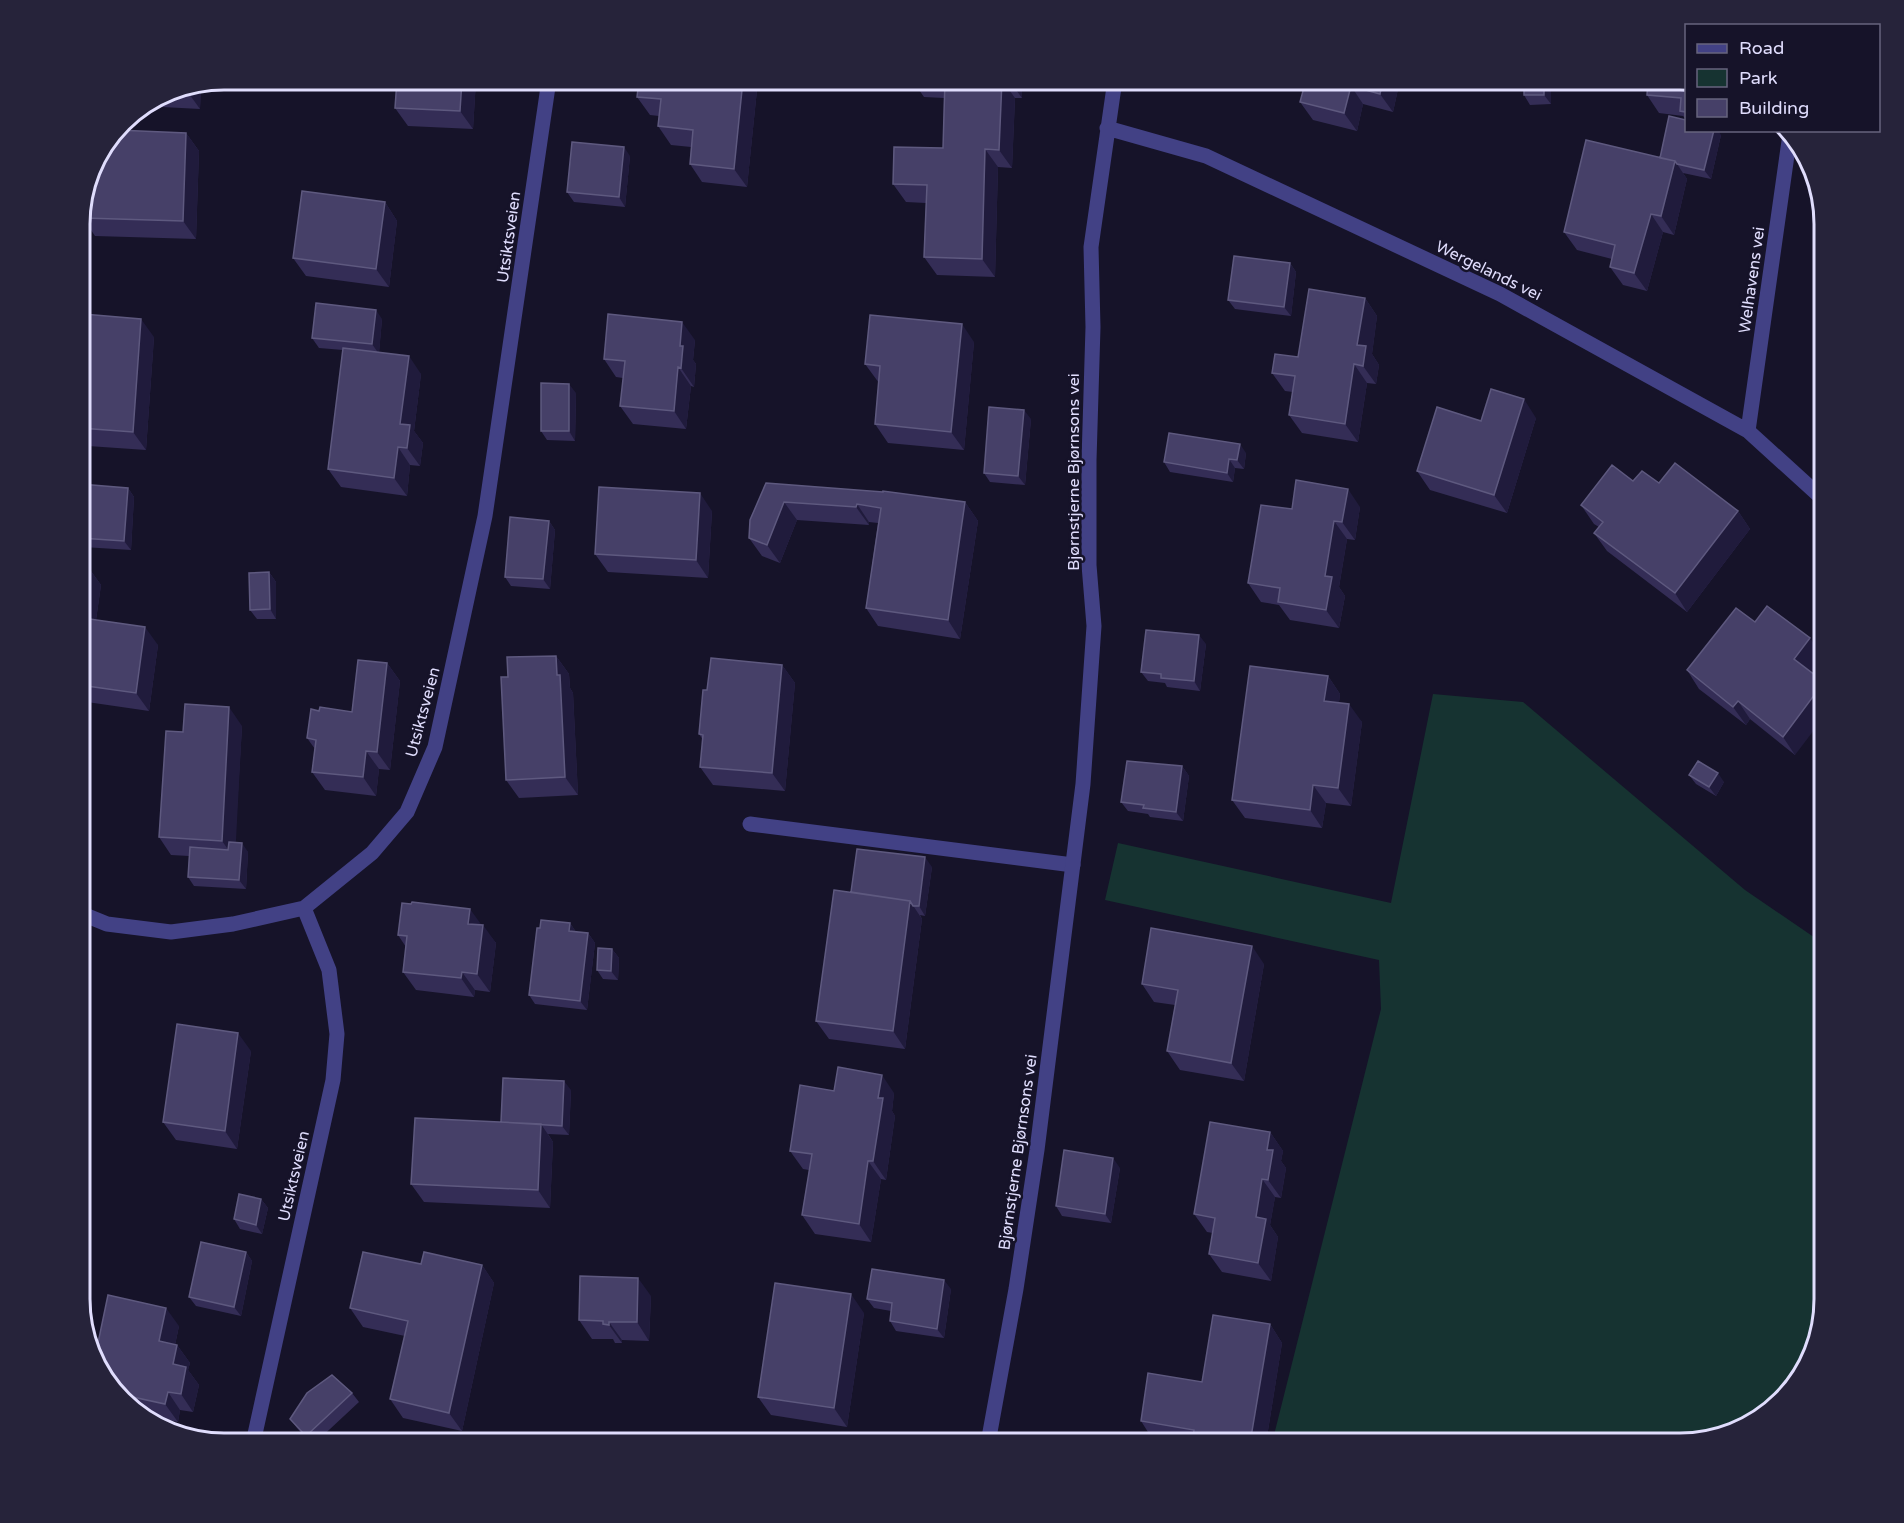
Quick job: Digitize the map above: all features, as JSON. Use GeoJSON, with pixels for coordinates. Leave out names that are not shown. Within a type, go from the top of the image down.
{"type":"FeatureCollection","features":[{"type":"Feature","properties":{"kind":"street","name":"Utsiktsveien"},"geometry":{"type":"LineString","coordinates":[[255,1433],[333,1080],[337,1034],[329,970],[304,908],[372,853],[407,812],[435,747],[485,516],[548,90]]}},
{"type":"Feature","properties":{"kind":"street","name":"Bjørnstjerne Bjørnsons vei"},"geometry":{"type":"LineString","coordinates":[[989,1433],[1016,1289],[1037,1150],[1083,784],[1094,626],[1089,565],[1093,327],[1091,247],[1113,90]]}},
{"type":"Feature","properties":{"kind":"street","name":"Wergelands vei"},"geometry":{"type":"LineString","coordinates":[[1107,128],[1206,156],[1500,294],[1748,431],[1814,491]]}},
{"type":"Feature","properties":{"kind":"street","name":"Welhavens vei"},"geometry":{"type":"LineString","coordinates":[[1748,431],[1788,146]]}},
{"type":"Feature","properties":{"kind":"street"},"geometry":{"type":"LineString","coordinates":[[750,824],[1073,865]]}},
{"type":"Feature","properties":{"kind":"street"},"geometry":{"type":"LineString","coordinates":[[90,917],[107,924],[171,932],[233,924],[304,908]]}},
{"type":"Feature","properties":{"kind":"green space"},"geometry":{"type":"Polygon","coordinates":[[[1433,694],[1523,702],[1745,890],[1814,937],[1814,1307],[1804,1350],[1781,1387],[1768,1400],[1731,1423],[1688,1433],[1275,1433],[1381,1009],[1379,960],[1105,900],[1118,843],[1391,903],[1433,694]]]}},
{"type":"Feature","properties":{"kind":"building"},"geometry":{"type":"Polygon","coordinates":[[[396,90],[461,90],[460,111],[395,108],[396,90]]]}},
{"type":"Feature","properties":{"kind":"building"},"geometry":{"type":"Polygon","coordinates":[[[638,90],[742,90],[734,169],[690,164],[693,130],[658,126],[661,99],[637,97],[638,90]]]}},
{"type":"Feature","properties":{"kind":"building"},"geometry":{"type":"Polygon","coordinates":[[[945,90],[1002,90],[999,150],[985,149],[982,259],[924,257],[927,185],[893,184],[894,147],[943,148],[945,90]]]}},
{"type":"Feature","properties":{"kind":"building"},"geometry":{"type":"Polygon","coordinates":[[[1303,90],[1350,90],[1344,113],[1300,102],[1303,90]]]}},
{"type":"Feature","properties":{"kind":"building"},"geometry":{"type":"Polygon","coordinates":[[[1366,90],[1381,90],[1380,94],[1366,90]]]}},
{"type":"Feature","properties":{"kind":"building"},"geometry":{"type":"Polygon","coordinates":[[[1524,90],[1544,90],[1544,95],[1524,95],[1524,90]]]}},
{"type":"Feature","properties":{"kind":"building"},"geometry":{"type":"Polygon","coordinates":[[[1647,90],[1685,90],[1685,112],[1680,111],[1681,98],[1647,95],[1647,90]]]}},
{"type":"Feature","properties":{"kind":"building"},"geometry":{"type":"Polygon","coordinates":[[[1669,116],[1685,120],[1685,132],[1714,132],[1704,170],[1660,158],[1669,116]]]}},
{"type":"Feature","properties":{"kind":"building"},"geometry":{"type":"Polygon","coordinates":[[[128,130],[186,133],[183,221],[90,218],[100,173],[113,150],[128,130]]]}},
{"type":"Feature","properties":{"kind":"building"},"geometry":{"type":"Polygon","coordinates":[[[1586,140],[1675,161],[1661,216],[1651,214],[1634,273],[1610,267],[1615,245],[1564,232],[1586,140]]]}},
{"type":"Feature","properties":{"kind":"building"},"geometry":{"type":"Polygon","coordinates":[[[572,142],[624,147],[619,197],[567,192],[572,142]]]}},
{"type":"Feature","properties":{"kind":"building"},"geometry":{"type":"Polygon","coordinates":[[[302,191],[385,202],[376,269],[293,258],[302,191]]]}},
{"type":"Feature","properties":{"kind":"building"},"geometry":{"type":"Polygon","coordinates":[[[1234,256],[1290,263],[1284,307],[1228,300],[1234,256]]]}},
{"type":"Feature","properties":{"kind":"building"},"geometry":{"type":"Polygon","coordinates":[[[1309,289],[1365,298],[1357,345],[1366,346],[1363,366],[1354,364],[1345,424],[1289,415],[1295,376],[1272,373],[1275,354],[1298,357],[1309,289]]]}},
{"type":"Feature","properties":{"kind":"building"},"geometry":{"type":"Polygon","coordinates":[[[316,303],[376,310],[372,344],[312,338],[316,303]]]}},
{"type":"Feature","properties":{"kind":"building"},"geometry":{"type":"Polygon","coordinates":[[[608,314],[682,322],[680,346],[683,346],[681,368],[678,367],[674,411],[620,406],[625,361],[604,359],[608,314]]]}},
{"type":"Feature","properties":{"kind":"building"},"geometry":{"type":"Polygon","coordinates":[[[90,315],[141,319],[133,432],[90,429],[90,315]]]}},
{"type":"Feature","properties":{"kind":"building"},"geometry":{"type":"Polygon","coordinates":[[[870,315],[962,324],[951,432],[875,424],[880,366],[865,364],[870,315]]]}},
{"type":"Feature","properties":{"kind":"building"},"geometry":{"type":"Polygon","coordinates":[[[343,348],[409,356],[400,424],[410,425],[407,448],[398,447],[394,478],[328,469],[343,348]]]}},
{"type":"Feature","properties":{"kind":"building"},"geometry":{"type":"Polygon","coordinates":[[[541,383],[569,384],[569,431],[541,431],[541,383]]]}},
{"type":"Feature","properties":{"kind":"building"},"geometry":{"type":"Polygon","coordinates":[[[1491,389],[1524,399],[1494,495],[1417,471],[1437,407],[1481,421],[1491,389]]]}},
{"type":"Feature","properties":{"kind":"building"},"geometry":{"type":"Polygon","coordinates":[[[989,407],[1024,410],[1018,476],[984,473],[989,407]]]}},
{"type":"Feature","properties":{"kind":"building"},"geometry":{"type":"Polygon","coordinates":[[[1169,433],[1240,444],[1237,460],[1229,459],[1227,473],[1164,462],[1169,433]]]}},
{"type":"Feature","properties":{"kind":"building"},"geometry":{"type":"Polygon","coordinates":[[[1675,463],[1738,511],[1675,593],[1594,533],[1603,522],[1581,505],[1612,465],[1633,481],[1642,471],[1659,483],[1675,463]]]}},
{"type":"Feature","properties":{"kind":"building"},"geometry":{"type":"Polygon","coordinates":[[[1296,480],[1348,489],[1342,522],[1334,521],[1325,576],[1332,577],[1326,610],[1278,602],[1280,588],[1248,583],[1261,505],[1292,509],[1296,480]]]}},
{"type":"Feature","properties":{"kind":"building"},"geometry":{"type":"Polygon","coordinates":[[[766,483],[883,491],[965,502],[948,620],[866,608],[881,508],[857,504],[856,507],[784,502],[767,545],[749,538],[750,520],[766,483]]]}},
{"type":"Feature","properties":{"kind":"building"},"geometry":{"type":"Polygon","coordinates":[[[90,485],[128,488],[124,541],[90,539],[90,485]]]}},
{"type":"Feature","properties":{"kind":"building"},"geometry":{"type":"Polygon","coordinates":[[[599,487],[700,493],[696,560],[595,554],[599,487]]]}},
{"type":"Feature","properties":{"kind":"building"},"geometry":{"type":"Polygon","coordinates":[[[510,517],[549,521],[543,579],[505,577],[510,517]]]}},
{"type":"Feature","properties":{"kind":"building"},"geometry":{"type":"Polygon","coordinates":[[[269,572],[270,609],[250,610],[249,573],[269,572]]]}},
{"type":"Feature","properties":{"kind":"building"},"geometry":{"type":"Polygon","coordinates":[[[1767,606],[1810,638],[1794,659],[1814,674],[1814,695],[1783,737],[1738,701],[1733,707],[1687,670],[1736,608],[1755,622],[1767,606]]]}},
{"type":"Feature","properties":{"kind":"building"},"geometry":{"type":"Polygon","coordinates":[[[90,619],[145,627],[136,693],[90,686],[90,619]]]}},
{"type":"Feature","properties":{"kind":"building"},"geometry":{"type":"Polygon","coordinates":[[[1146,630],[1199,635],[1194,681],[1161,678],[1161,674],[1141,672],[1146,630]]]}},
{"type":"Feature","properties":{"kind":"building"},"geometry":{"type":"Polygon","coordinates":[[[556,656],[557,675],[560,675],[565,777],[506,780],[501,677],[508,677],[507,657],[556,656]]]}},
{"type":"Feature","properties":{"kind":"building"},"geometry":{"type":"Polygon","coordinates":[[[711,658],[782,665],[772,773],[700,767],[703,735],[699,734],[703,690],[707,690],[711,658]]]}},
{"type":"Feature","properties":{"kind":"building"},"geometry":{"type":"Polygon","coordinates":[[[358,660],[387,663],[377,752],[366,751],[363,777],[312,772],[316,740],[307,738],[311,709],[319,711],[320,707],[352,712],[358,660]]]}},
{"type":"Feature","properties":{"kind":"building"},"geometry":{"type":"Polygon","coordinates":[[[1250,666],[1328,676],[1324,701],[1349,704],[1338,788],[1313,785],[1310,810],[1232,800],[1250,666]]]}},
{"type":"Feature","properties":{"kind":"building"},"geometry":{"type":"Polygon","coordinates":[[[185,704],[229,707],[222,841],[159,837],[166,731],[183,732],[185,704]]]}},
{"type":"Feature","properties":{"kind":"building"},"geometry":{"type":"Polygon","coordinates":[[[1127,761],[1182,766],[1176,812],[1143,808],[1144,805],[1121,802],[1127,761]]]}},
{"type":"Feature","properties":{"kind":"building"},"geometry":{"type":"Polygon","coordinates":[[[1698,761],[1718,773],[1709,787],[1689,775],[1698,761]]]}},
{"type":"Feature","properties":{"kind":"building"},"geometry":{"type":"Polygon","coordinates":[[[229,842],[242,843],[239,880],[188,877],[190,847],[228,850],[229,842]]]}},
{"type":"Feature","properties":{"kind":"building"},"geometry":{"type":"Polygon","coordinates":[[[857,849],[925,857],[919,906],[913,906],[910,901],[851,892],[857,849]]]}},
{"type":"Feature","properties":{"kind":"building"},"geometry":{"type":"Polygon","coordinates":[[[834,890],[910,901],[893,1031],[816,1021],[834,890]]]}},
{"type":"Feature","properties":{"kind":"building"},"geometry":{"type":"Polygon","coordinates":[[[412,902],[470,909],[468,924],[483,925],[477,974],[462,972],[461,978],[403,972],[407,936],[398,935],[402,903],[411,904],[412,902]]]}},
{"type":"Feature","properties":{"kind":"building"},"geometry":{"type":"Polygon","coordinates":[[[541,920],[570,923],[569,931],[588,933],[580,1001],[529,995],[537,928],[540,928],[541,920]]]}},
{"type":"Feature","properties":{"kind":"building"},"geometry":{"type":"Polygon","coordinates":[[[1151,928],[1252,946],[1231,1063],[1167,1051],[1178,990],[1142,984],[1151,928]]]}},
{"type":"Feature","properties":{"kind":"building"},"geometry":{"type":"Polygon","coordinates":[[[598,948],[612,949],[611,971],[597,970],[598,948]]]}},
{"type":"Feature","properties":{"kind":"building"},"geometry":{"type":"Polygon","coordinates":[[[177,1024],[238,1033],[225,1131],[163,1122],[177,1024]]]}},
{"type":"Feature","properties":{"kind":"building"},"geometry":{"type":"Polygon","coordinates":[[[838,1067],[882,1075],[878,1098],[883,1098],[873,1161],[868,1161],[859,1224],[802,1215],[812,1154],[790,1151],[800,1085],[834,1091],[838,1067]]]}},
{"type":"Feature","properties":{"kind":"building"},"geometry":{"type":"Polygon","coordinates":[[[503,1078],[564,1081],[562,1126],[501,1122],[503,1078]]]}},
{"type":"Feature","properties":{"kind":"building"},"geometry":{"type":"Polygon","coordinates":[[[415,1118],[541,1124],[538,1190],[411,1184],[415,1118]]]}},
{"type":"Feature","properties":{"kind":"building"},"geometry":{"type":"Polygon","coordinates":[[[1210,1122],[1270,1132],[1267,1150],[1273,1150],[1268,1180],[1262,1179],[1256,1217],[1266,1219],[1258,1263],[1209,1254],[1215,1218],[1194,1214],[1210,1122]]]}},
{"type":"Feature","properties":{"kind":"building"},"geometry":{"type":"Polygon","coordinates":[[[1064,1150],[1113,1158],[1105,1214],[1056,1206],[1064,1150]]]}},
{"type":"Feature","properties":{"kind":"building"},"geometry":{"type":"Polygon","coordinates":[[[239,1194],[261,1199],[256,1225],[234,1219],[239,1194]]]}},
{"type":"Feature","properties":{"kind":"building"},"geometry":{"type":"Polygon","coordinates":[[[201,1242],[246,1252],[234,1307],[189,1297],[201,1242]]]}},
{"type":"Feature","properties":{"kind":"building"},"geometry":{"type":"Polygon","coordinates":[[[363,1252],[421,1264],[424,1252],[482,1265],[449,1413],[390,1399],[408,1321],[350,1308],[363,1252]]]}},
{"type":"Feature","properties":{"kind":"building"},"geometry":{"type":"Polygon","coordinates":[[[872,1269],[944,1280],[937,1329],[890,1321],[892,1303],[867,1299],[872,1269]]]}},
{"type":"Feature","properties":{"kind":"building"},"geometry":{"type":"Polygon","coordinates":[[[580,1276],[638,1278],[637,1322],[609,1322],[609,1325],[603,1324],[603,1321],[579,1320],[580,1276]]]}},
{"type":"Feature","properties":{"kind":"building"},"geometry":{"type":"Polygon","coordinates":[[[775,1283],[851,1294],[834,1408],[758,1397],[775,1283]]]}},
{"type":"Feature","properties":{"kind":"building"},"geometry":{"type":"Polygon","coordinates":[[[108,1295],[166,1308],[159,1341],[177,1345],[173,1364],[186,1367],[181,1394],[168,1392],[165,1404],[132,1397],[113,1373],[98,1343],[108,1295]]]}},
{"type":"Feature","properties":{"kind":"building"},"geometry":{"type":"Polygon","coordinates":[[[1213,1315],[1270,1324],[1252,1433],[1194,1433],[1194,1430],[1141,1421],[1148,1373],[1202,1382],[1213,1315]]]}},
{"type":"Feature","properties":{"kind":"building"},"geometry":{"type":"Polygon","coordinates":[[[332,1375],[352,1393],[309,1433],[303,1433],[290,1419],[307,1393],[332,1375]]]}}]}
